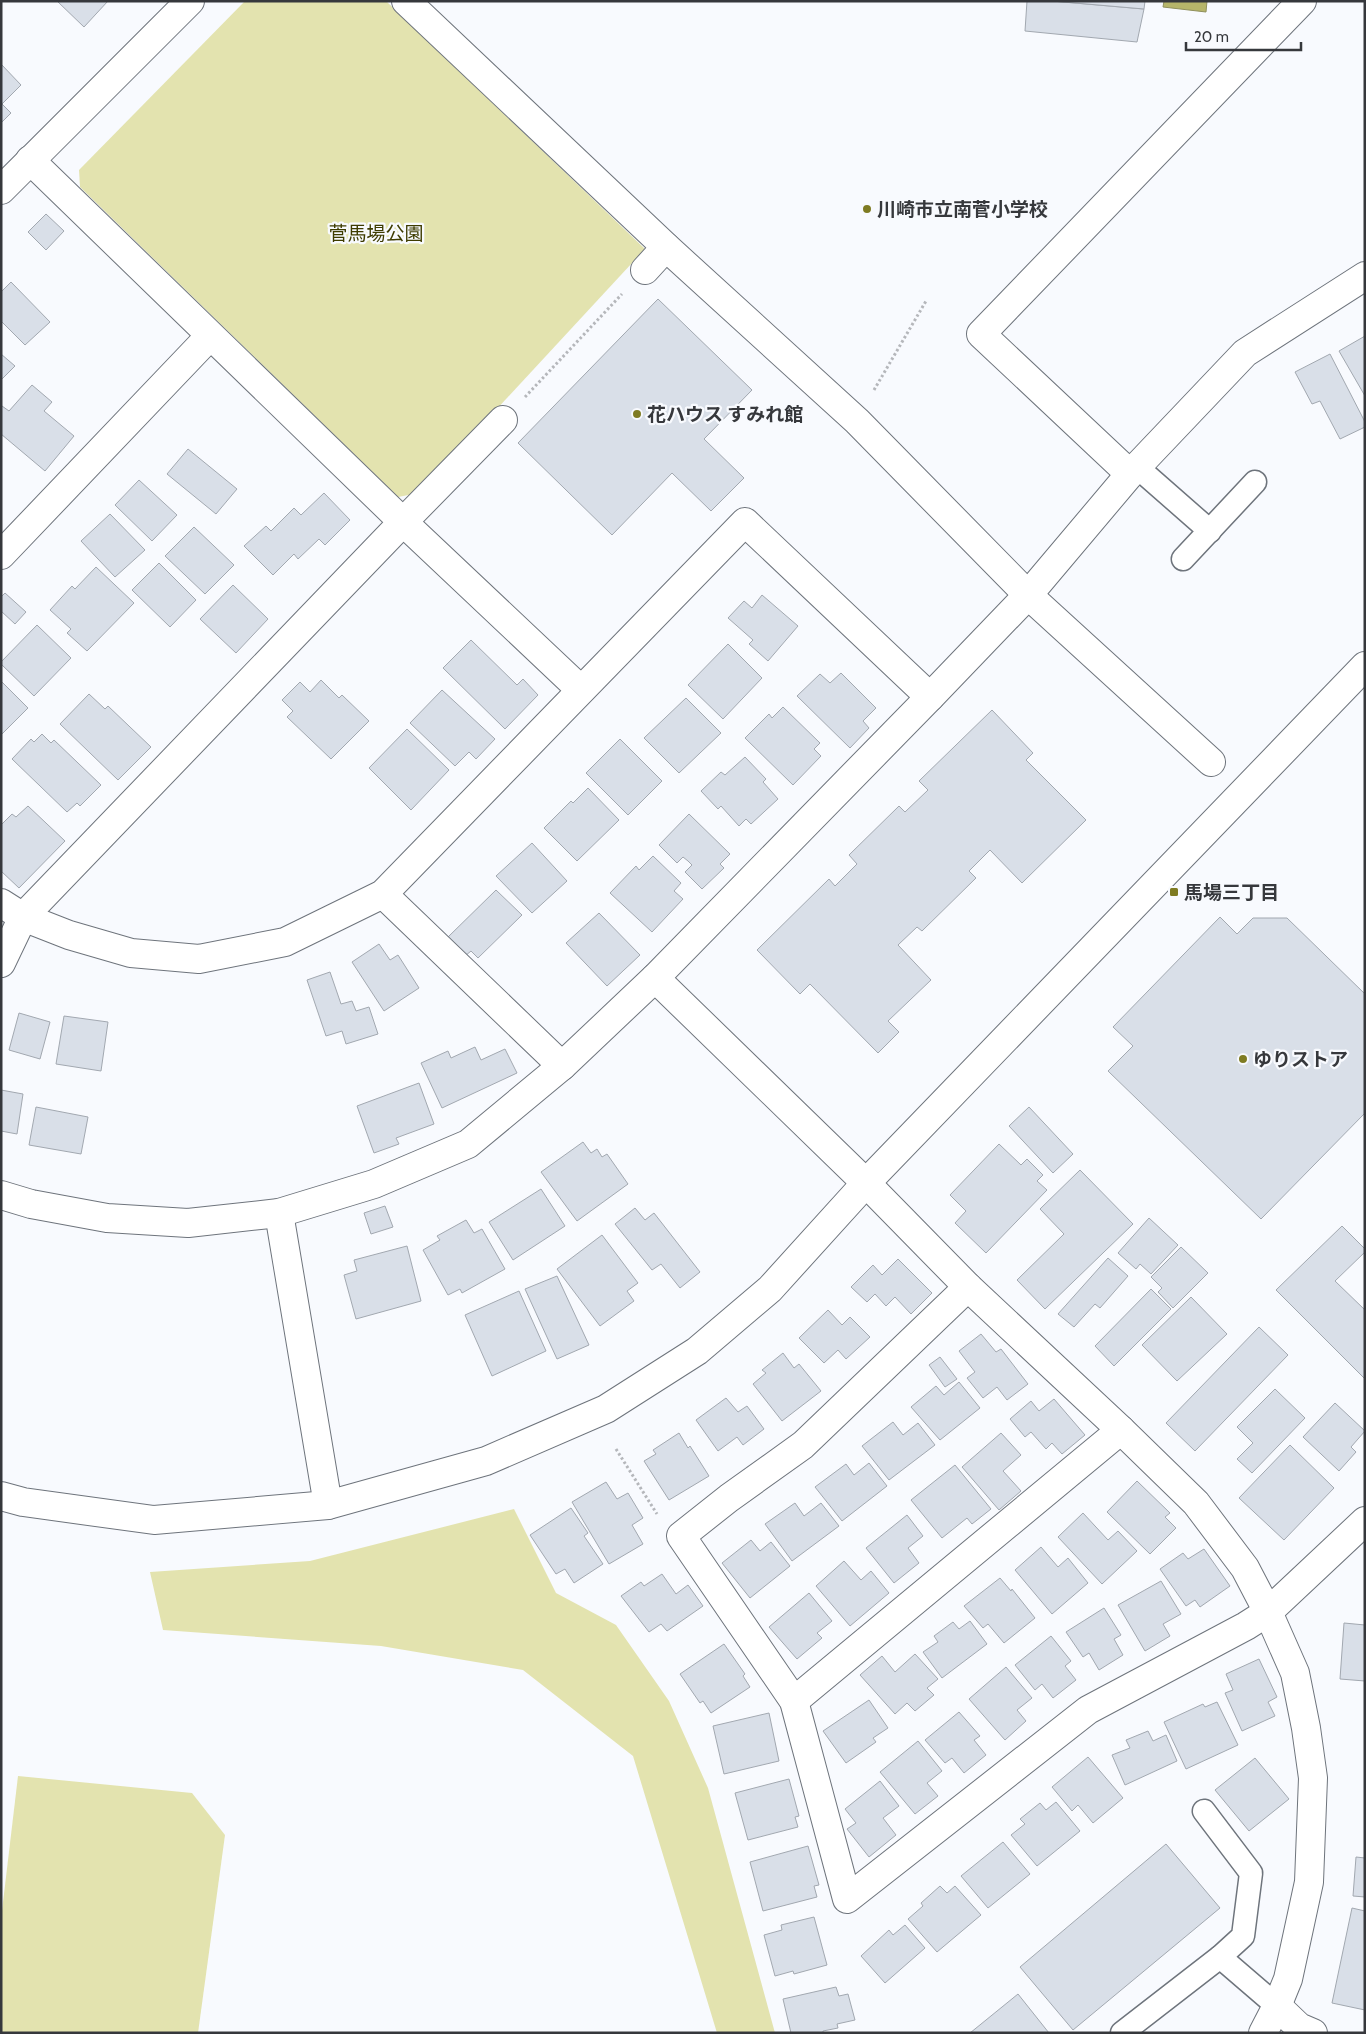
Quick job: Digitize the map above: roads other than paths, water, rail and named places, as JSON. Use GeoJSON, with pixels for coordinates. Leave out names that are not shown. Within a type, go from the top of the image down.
{"type":"FeatureCollection","features":[{"type":"Feature","properties":{"kind":"street"},"geometry":{"type":"LineString","coordinates":[[1,190],[190,1]]}},
{"type":"Feature","properties":{"kind":"street"},"geometry":{"type":"LineString","coordinates":[[406,1],[666,247],[857,421],[1028,596],[1211,762]]}},
{"type":"Feature","properties":{"kind":"street"},"geometry":{"type":"LineString","coordinates":[[1133,471],[981,334],[1302,1]]}},
{"type":"Feature","properties":{"kind":"street"},"geometry":{"type":"LineString","coordinates":[[30,160],[403,522],[581,690]]}},
{"type":"Feature","properties":{"kind":"street"},"geometry":{"type":"LineString","coordinates":[[645,270],[666,247]]}},
{"type":"Feature","properties":{"kind":"street"},"geometry":{"type":"LineString","coordinates":[[1,1195],[31,1204],[107,1218],[188,1223],[279,1213],[374,1184],[468,1144],[562,1066],[655,978],[1028,596],[1133,471],[1245,353],[1365,276]]}},
{"type":"Feature","properties":{"kind":"street"},"geometry":{"type":"LineString","coordinates":[[1,555],[210,336]]}},
{"type":"Feature","properties":{"kind":"street"},"geometry":{"type":"LineString","coordinates":[[1,964],[12,910],[403,522],[503,420]]}},
{"type":"Feature","properties":{"kind":"street"},"geometry":{"type":"LineString","coordinates":[[12,910],[69,935],[131,953],[199,960],[285,942],[384,894],[745,522],[930,696]]}},
{"type":"Feature","properties":{"kind":"street"},"geometry":{"type":"LineString","coordinates":[[1,1496],[23,1502],[154,1520],[328,1505],[486,1461],[606,1408],[697,1351],[770,1289],[866,1184],[1365,666]]}},
{"type":"Feature","properties":{"kind":"street"},"geometry":{"type":"LineString","coordinates":[[384,894],[562,1066]]}},
{"type":"Feature","properties":{"kind":"street"},"geometry":{"type":"LineString","coordinates":[[655,978],[866,1184],[968,1287],[1196,1503],[1245,1568],[1268,1612],[1295,1673],[1306,1728],[1313,1778],[1309,1882],[1288,1979],[1263,2033]]}},
{"type":"Feature","properties":{"kind":"street"},"geometry":{"type":"LineString","coordinates":[[279,1213],[328,1505]]}},
{"type":"Feature","properties":{"kind":"street"},"geometry":{"type":"LineString","coordinates":[[968,1287],[803,1445],[729,1498],[681,1536],[794,1701],[848,1899],[1088,1710],[1238,1631],[1268,1612],[1365,1521]]}},
{"type":"Feature","properties":{"kind":"street"},"geometry":{"type":"LineString","coordinates":[[794,1701],[1121,1430]]}},
{"type":"Feature","properties":{"kind":"street"},"geometry":{"type":"LineString","coordinates":[[1277,2006],[1299,2027],[1313,2033]]}},
{"type":"Feature","properties":{"kind":"lane"},"geometry":{"type":"LineString","coordinates":[[1133,471],[1210,530]]}},
{"type":"Feature","properties":{"kind":"lane"},"geometry":{"type":"LineString","coordinates":[[1183,559],[1256,482]]}},
{"type":"Feature","properties":{"kind":"lane"},"geometry":{"type":"LineString","coordinates":[[1122,2033],[1220,1957],[1243,1936],[1251,1873],[1204,1811]]}},
{"type":"Feature","properties":{"kind":"lane"},"geometry":{"type":"LineString","coordinates":[[1220,1957],[1277,2006]]}},
{"type":"Feature","properties":{"kind":"place","name":"川崎市立南菅小学校"},"geometry":{"type":"Point","coordinates":[867,209]}},
{"type":"Feature","properties":{"kind":"place","name":"花ハウス すみれ館"},"geometry":{"type":"Point","coordinates":[637,414]}},
{"type":"Feature","properties":{"kind":"place","name":"馬場三丁目"},"geometry":{"type":"Point","coordinates":[1174,892]}},
{"type":"Feature","properties":{"kind":"place","name":"ゆりストア"},"geometry":{"type":"Point","coordinates":[1243,1059]}},
{"type":"Feature","properties":{"kind":"park label","name":"菅馬場公園"},"geometry":{"type":"Point","coordinates":[376,233]}}]}
